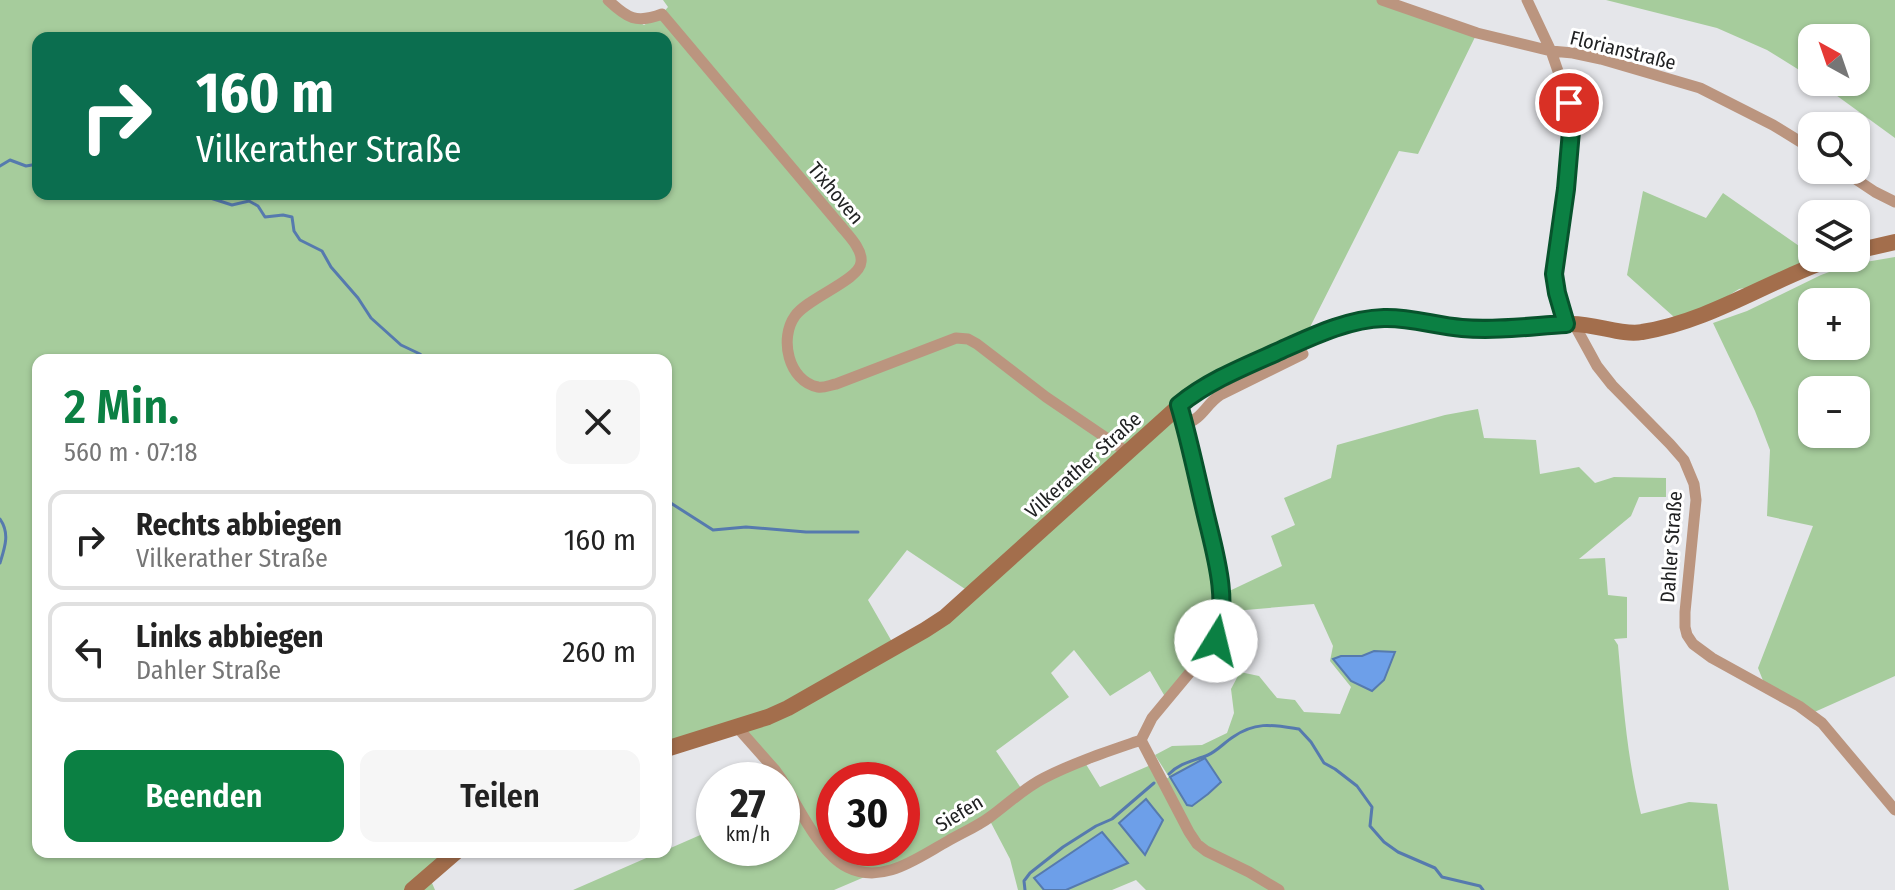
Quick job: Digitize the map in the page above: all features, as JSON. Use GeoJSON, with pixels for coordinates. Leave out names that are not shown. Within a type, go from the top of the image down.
{"type":"FeatureCollection","features":[{"type":"Feature","properties":{"kind":"street","name":"Tixhoven"},"geometry":{"type":"LineString","coordinates":[[608,0],[625,16],[645,20],[662,14],[840,225],[859,252],[862,261],[859,268],[845,281],[811,301],[790,324],[787,355],[810,384],[821,387],[836,384],[938,344],[956,338],[968,339],[1127,452]]}},
{"type":"Feature","properties":{"kind":"street","name":"Florianstraße"},"geometry":{"type":"LineString","coordinates":[[1382,0],[1477,33],[1551,51],[1601,59],[1700,88],[1798,140]]}},
{"type":"Feature","properties":{"kind":"street","name":"Dahler Straße"},"geometry":{"type":"LineString","coordinates":[[1527,0],[1551,51],[1569,103],[1571,131],[1566,189],[1554,274],[1557,293],[1570,324],[1597,366],[1684,460],[1694,484],[1696,500],[1685,612],[1687,635],[1702,652],[1799,706],[1822,723],[1895,810]]}},
{"type":"Feature","properties":{"kind":"street"},"geometry":{"type":"LineString","coordinates":[[1863,184],[1895,202]]}},
{"type":"Feature","properties":{"kind":"street"},"geometry":{"type":"LineString","coordinates":[[1870,248],[1895,242]]}},
{"type":"Feature","properties":{"kind":"street","name":"Vilkerather Straße"},"geometry":{"type":"LineString","coordinates":[[672,747],[788,708],[945,617],[1179,405],[1210,383],[1303,341],[1354,322],[1398,318],[1458,328],[1570,324],[1633,333],[1681,323],[1709,313],[1802,272]]}},
{"type":"Feature","properties":{"kind":"street"},"geometry":{"type":"LineString","coordinates":[[1184,424],[1200,416],[1220,395],[1300,359]]}},
{"type":"Feature","properties":{"kind":"street"},"geometry":{"type":"LineString","coordinates":[[1179,405],[1218,569],[1222,612],[1216,641],[1152,718],[1141,740],[1197,844],[1279,890]]}},
{"type":"Feature","properties":{"kind":"street","name":"Siefen"},"geometry":{"type":"LineString","coordinates":[[737,727],[768,762]]}},
{"type":"Feature","properties":{"kind":"street","name":"Siefen"},"geometry":{"type":"LineString","coordinates":[[800,810],[828,853],[837,861],[860,872],[878,873],[912,861],[989,818],[1042,778],[1141,740]]}},
{"type":"Feature","properties":{"kind":"street"},"geometry":{"type":"LineString","coordinates":[[412,890],[449,858]]}},
{"type":"Feature","properties":{"kind":"green space"},"geometry":{"type":"Polygon","coordinates":[[[0,0],[602,0],[644,25],[668,7],[663,0],[1382,0],[1477,33],[1418,154],[1399,151],[1303,341],[1179,405],[1223,594],[1282,566],[1271,536],[1295,525],[1284,498],[1331,478],[1337,445],[1445,415],[1478,409],[1484,438],[1536,440],[1540,474],[1579,467],[1595,483],[1614,477],[1666,478],[1666,497],[1639,497],[1631,516],[1579,559],[1605,558],[1608,595],[1627,597],[1627,638],[1614,639],[1618,645],[1629,751],[1641,814],[1689,802],[1717,804],[1729,890],[1146,890],[1136,880],[1112,890],[1066,890],[1127,863],[1102,832],[1035,879],[1044,890],[1018,890],[1010,859],[989,819],[920,853],[920,762],[816,762],[816,866],[890,866],[834,890],[573,890],[646,858],[672,858],[672,847],[696,837],[696,866],[800,866],[800,762],[765,762],[738,728],[672,747],[672,354],[32,354],[32,858],[449,858],[429,876],[435,890],[0,890],[0,0]],[[907,550],[868,600],[895,647],[971,593],[907,550]],[[1314,604],[1222,612],[1219,631],[1167,700],[1150,671],[1110,696],[1074,650],[1051,673],[1069,697],[996,751],[1023,791],[1084,761],[1100,787],[1153,764],[1163,781],[1169,777],[1155,755],[1172,746],[1202,745],[1227,733],[1234,713],[1231,689],[1240,672],[1259,676],[1277,698],[1295,700],[1304,712],[1340,714],[1351,687],[1330,661],[1333,646],[1314,604]],[[1145,799],[1128,817],[1144,854],[1145,799]]]}},
{"type":"Feature","properties":{"kind":"green space"},"geometry":{"type":"Polygon","coordinates":[[[1606,0],[1895,0],[1895,138],[1870,120],[1870,112],[1859,112],[1837,96],[1870,96],[1870,24],[1798,24],[1798,69],[1767,50],[1717,28],[1606,0]]]}},
{"type":"Feature","properties":{"kind":"green space"},"geometry":{"type":"Polygon","coordinates":[[[1643,191],[1706,218],[1723,193],[1798,245],[1798,266],[1764,285],[1739,289],[1704,311],[1674,317],[1627,275],[1643,191]]]}},
{"type":"Feature","properties":{"kind":"green space"},"geometry":{"type":"Polygon","coordinates":[[[1895,257],[1895,676],[1810,714],[1766,688],[1758,668],[1813,526],[1767,516],[1770,450],[1713,323],[1747,311],[1829,272],[1870,272],[1870,261],[1895,257]]]}},
{"type":"Feature","properties":{"kind":"water"},"geometry":{"type":"Polygon","coordinates":[[[1374,651],[1395,652],[1384,680],[1372,691],[1351,681],[1333,659],[1362,656],[1374,651]]]}},
{"type":"Feature","properties":{"kind":"water"},"geometry":{"type":"Polygon","coordinates":[[[1205,758],[1221,782],[1192,806],[1187,805],[1170,777],[1205,758]]]}},
{"type":"Feature","properties":{"kind":"water"},"geometry":{"type":"Polygon","coordinates":[[[1146,799],[1163,820],[1145,855],[1119,823],[1146,799]]]}},
{"type":"Feature","properties":{"kind":"water"},"geometry":{"type":"Polygon","coordinates":[[[1102,832],[1128,863],[1066,890],[1044,890],[1034,878],[1102,832]]]}},
{"type":"Feature","properties":{"kind":"waterway"},"geometry":{"type":"LineString","coordinates":[[0,166],[10,160],[32,165]]}},
{"type":"Feature","properties":{"kind":"waterway"},"geometry":{"type":"LineString","coordinates":[[217,200],[232,205],[249,201],[258,206],[265,217],[292,217],[294,231],[300,240],[322,251],[371,318],[401,345],[420,354]]}},
{"type":"Feature","properties":{"kind":"waterway"},"geometry":{"type":"LineString","coordinates":[[672,504],[713,530],[746,527],[858,532]]}},
{"type":"Feature","properties":{"kind":"waterway"},"geometry":{"type":"LineString","coordinates":[[0,519],[6,535],[0,563]]}},
{"type":"Feature","properties":{"kind":"waterway"},"geometry":{"type":"LineString","coordinates":[[1169,774],[1183,764],[1211,753],[1249,728],[1273,726],[1299,729],[1324,763],[1357,786],[1372,807],[1370,826],[1384,842],[1398,852],[1435,868],[1442,877],[1480,886],[1483,890]]}},
{"type":"Feature","properties":{"kind":"waterway"},"geometry":{"type":"LineString","coordinates":[[1025,890],[1024,881],[1030,873],[1063,847],[1112,819],[1154,783]]}},
{"type":"Feature","properties":{"kind":"route"},"geometry":{"type":"LineString","coordinates":[[1216,641],[1222,595],[1179,405],[1210,383],[1354,322],[1398,318],[1478,329],[1566,324],[1554,274],[1566,189],[1571,131],[1569,103]]}}]}
